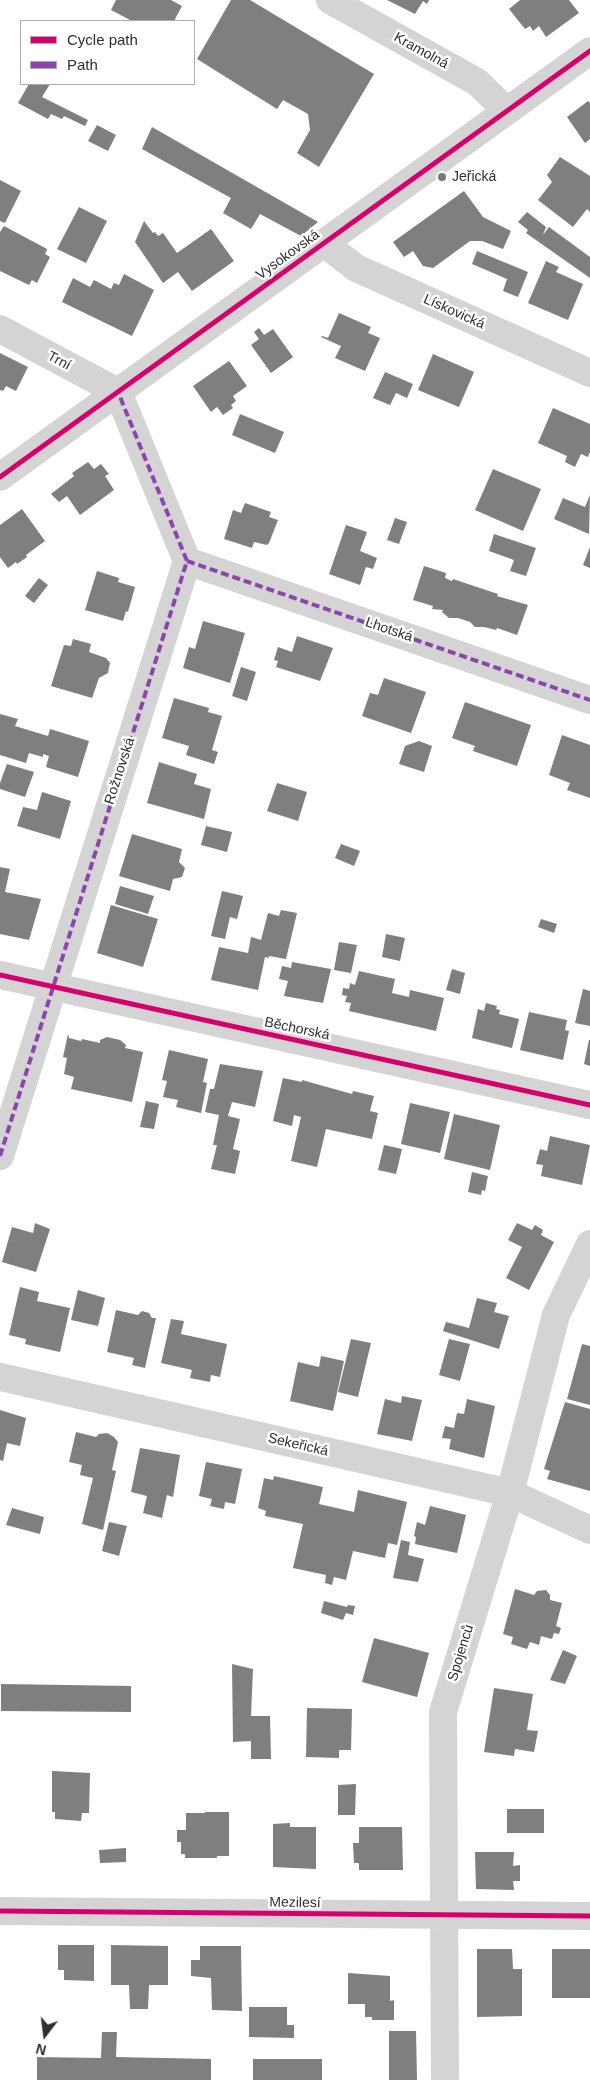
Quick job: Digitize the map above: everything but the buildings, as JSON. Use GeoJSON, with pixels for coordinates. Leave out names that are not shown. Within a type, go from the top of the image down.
{"type":"FeatureCollection","features":[{"type":"Feature","properties":{"kind":"street","name":"Kramolná"},"geometry":{"type":"LineString","coordinates":[[330,0],[477,82],[507,111]]}},
{"type":"Feature","properties":{"kind":"street","name":"Vysokovská"},"geometry":{"type":"LineString","coordinates":[[0,477],[590,51]]}},
{"type":"Feature","properties":{"kind":"street","name":"Lískovická"},"geometry":{"type":"LineString","coordinates":[[324,243],[356,268],[590,373]]}},
{"type":"Feature","properties":{"kind":"street","name":"Trní"},"geometry":{"type":"LineString","coordinates":[[0,329],[118,392]]}},
{"type":"Feature","properties":{"kind":"street"},"geometry":{"type":"LineString","coordinates":[[118,392],[187,561]]}},
{"type":"Feature","properties":{"kind":"street","name":"Lhotská"},"geometry":{"type":"LineString","coordinates":[[187,561],[590,700]]}},
{"type":"Feature","properties":{"kind":"street","name":"Rožnovská"},"geometry":{"type":"LineString","coordinates":[[0,1156],[187,561]]}},
{"type":"Feature","properties":{"kind":"street","name":"Běchorská"},"geometry":{"type":"LineString","coordinates":[[0,975],[590,1105]]}},
{"type":"Feature","properties":{"kind":"street","name":"Spojenců"},"geometry":{"type":"LineString","coordinates":[[445,2080],[442,1712],[510,1493],[556,1315],[590,1244]]}},
{"type":"Feature","properties":{"kind":"street","name":"Sekeřická"},"geometry":{"type":"LineString","coordinates":[[0,1377],[510,1493],[590,1530]]}},
{"type":"Feature","properties":{"kind":"street","name":"Mezilesí"},"geometry":{"type":"LineString","coordinates":[[0,1911],[590,1916]]}},
{"type":"Feature","properties":{"kind":"marked path"},"geometry":{"type":"LineString","coordinates":[[0,1156],[187,561],[118,392]]}},
{"type":"Feature","properties":{"kind":"marked path"},"geometry":{"type":"LineString","coordinates":[[187,561],[590,700]]}},
{"type":"Feature","properties":{"kind":"cycle path"},"geometry":{"type":"LineString","coordinates":[[0,477],[590,51]]}},
{"type":"Feature","properties":{"kind":"cycle path"},"geometry":{"type":"LineString","coordinates":[[0,975],[590,1105]]}},
{"type":"Feature","properties":{"kind":"cycle path"},"geometry":{"type":"LineString","coordinates":[[0,1911],[590,1916]]}},
{"type":"Feature","properties":{"kind":"place","name":"Jeřická"},"geometry":{"type":"Point","coordinates":[442,177]}}]}
